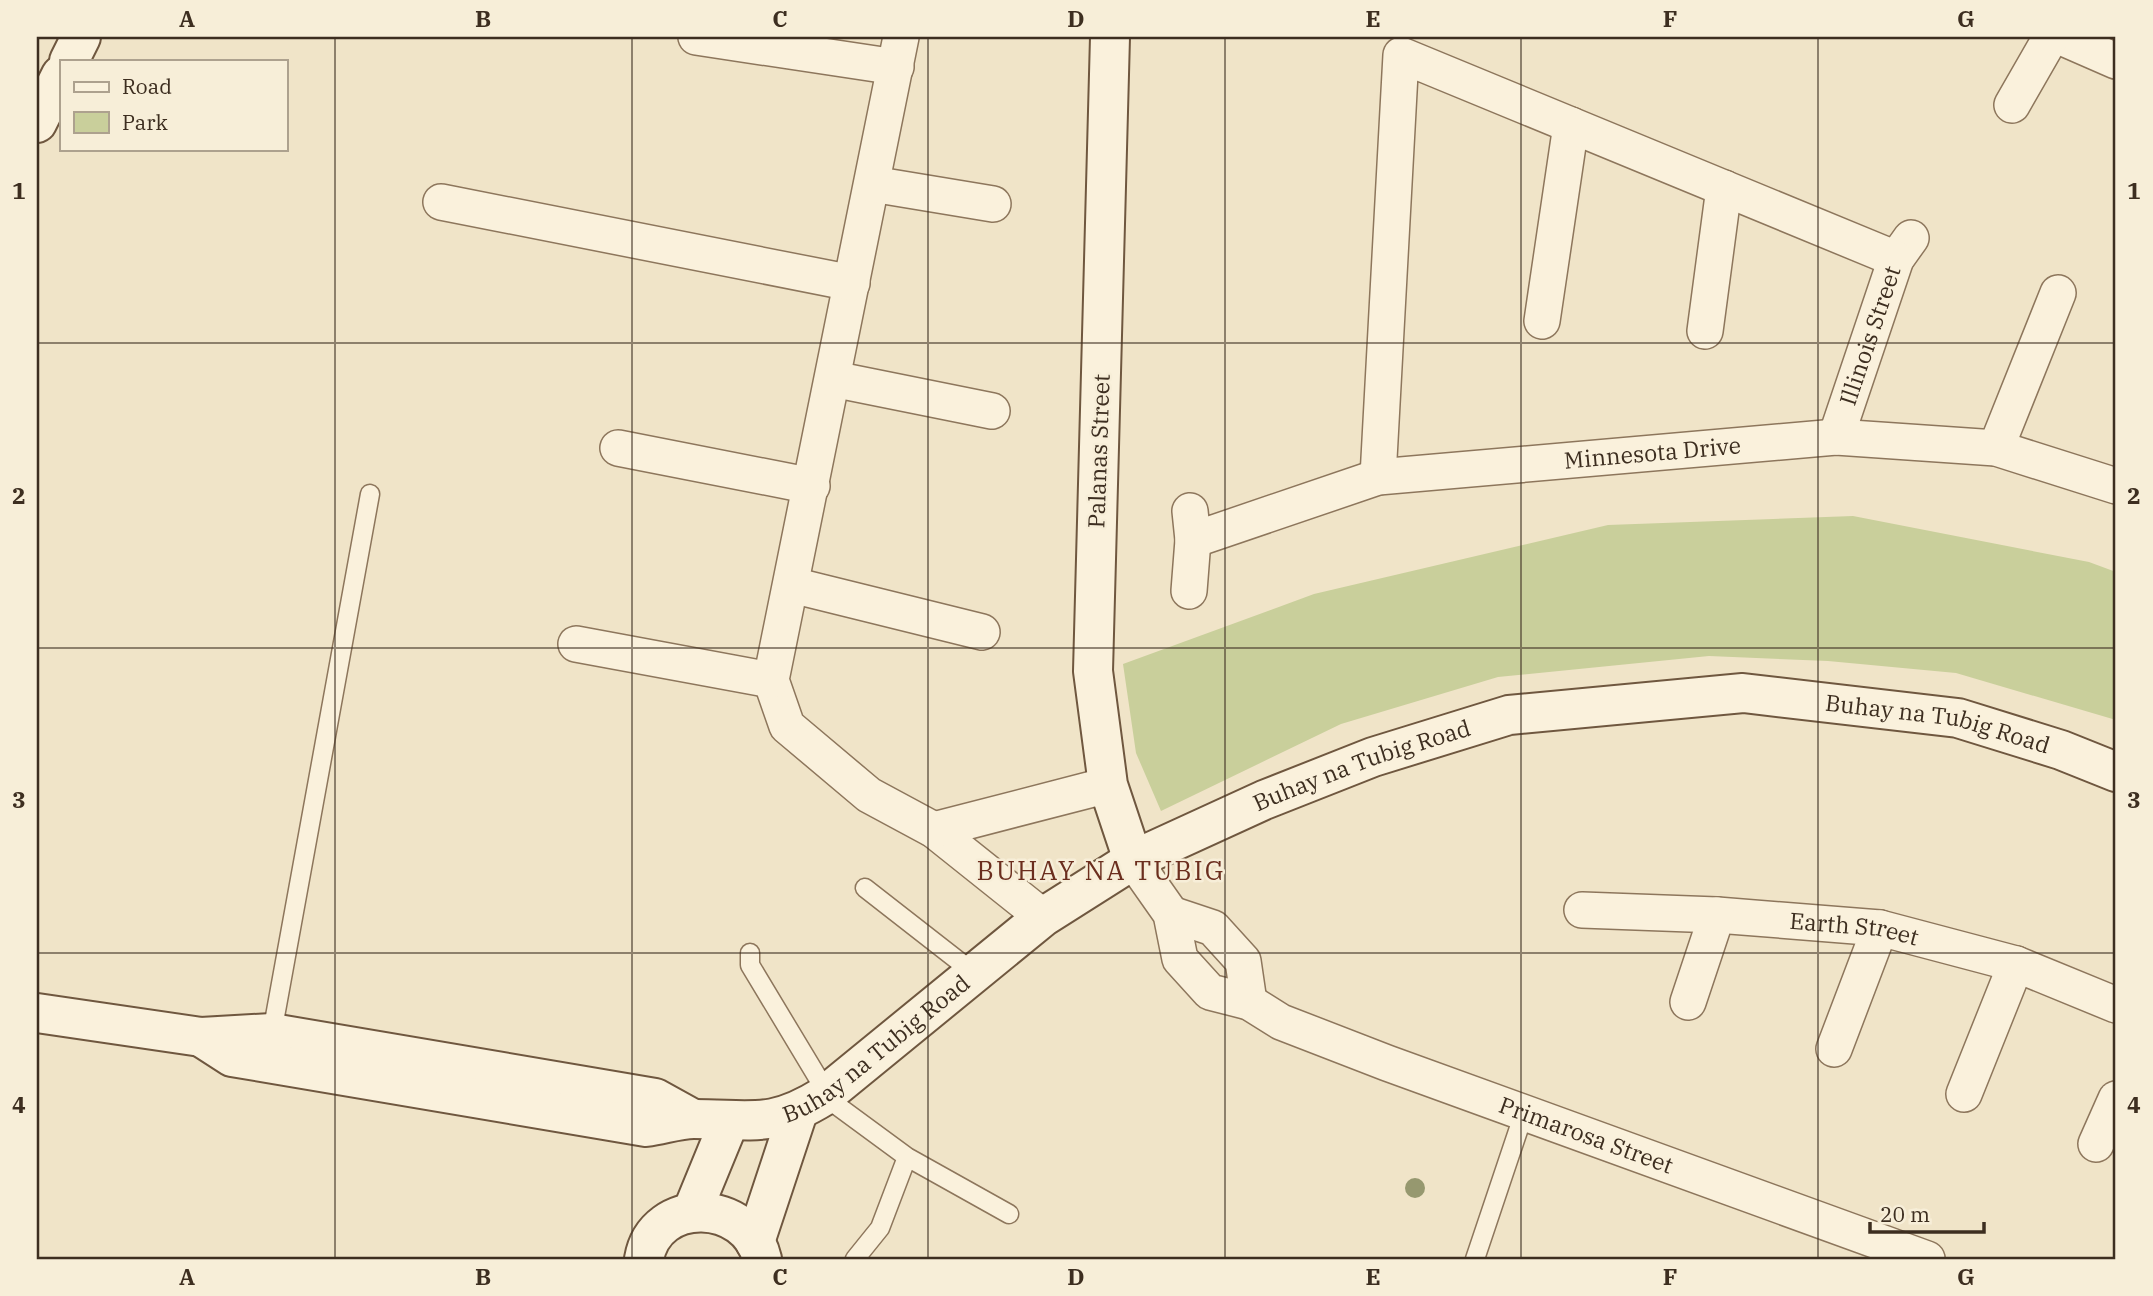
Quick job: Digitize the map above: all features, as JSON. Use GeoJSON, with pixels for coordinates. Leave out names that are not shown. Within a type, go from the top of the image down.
{"type":"FeatureCollection","features":[{"type":"Feature","properties":{"kind":"main road"},"geometry":{"type":"LineString","coordinates":[[70,60],[81,37]]}},
{"type":"Feature","properties":{"kind":"main road","name":"Palanas Street"},"geometry":{"type":"LineString","coordinates":[[1110,37],[1093,671],[1108,785],[1133,860]]}},
{"type":"Feature","properties":{"kind":"main road"},"geometry":{"type":"LineString","coordinates":[[37,123],[60,77]]}},
{"type":"Feature","properties":{"kind":"main road","name":"Buhay na Tubig Road"},"geometry":{"type":"LineString","coordinates":[[201,1037],[232,1057],[646,1127],[711,1120],[768,1121],[816,1100],[1043,917],[1133,860],[1264,800],[1360,762],[1509,715],[1743,693],[1958,718],[2061,750],[2116,772]]}},
{"type":"Feature","properties":{"kind":"main road","name":"Buhay na Tubig Road"},"geometry":{"type":"LineString","coordinates":[[37,1013],[201,1037],[272,1033],[655,1098],[711,1120]]}},
{"type":"Feature","properties":{"kind":"main road"},"geometry":{"type":"LineString","coordinates":[[759,1250],[816,1100]]}},
{"type":"Feature","properties":{"kind":"main road"},"geometry":{"type":"LineString","coordinates":[[692,1212],[711,1120]]}},
{"type":"Feature","properties":{"kind":"main road"},"geometry":{"type":"LineString","coordinates":[[644,1259],[652,1239],[662,1227],[692,1212],[707,1212],[735,1220],[759,1250]]}},
{"type":"Feature","properties":{"kind":"street"},"geometry":{"type":"LineString","coordinates":[[696,37],[898,52],[771,680],[787,726],[869,795],[934,830],[1043,917]]}},
{"type":"Feature","properties":{"kind":"street"},"geometry":{"type":"LineString","coordinates":[[2012,105],[2051,37]]}},
{"type":"Feature","properties":{"kind":"street"},"geometry":{"type":"LineString","coordinates":[[2061,37],[2113,52]]}},
{"type":"Feature","properties":{"kind":"street"},"geometry":{"type":"LineString","coordinates":[[1378,477],[1401,55],[1724,188],[1705,331]]}},
{"type":"Feature","properties":{"kind":"street"},"geometry":{"type":"LineString","coordinates":[[1542,321],[1571,125]]}},
{"type":"Feature","properties":{"kind":"street"},"geometry":{"type":"LineString","coordinates":[[872,184],[993,204]]}},
{"type":"Feature","properties":{"kind":"street","name":"Illinois Street"},"geometry":{"type":"LineString","coordinates":[[1724,188],[1904,249],[1836,437]]}},
{"type":"Feature","properties":{"kind":"street"},"geometry":{"type":"LineString","coordinates":[[441,202],[852,283]]}},
{"type":"Feature","properties":{"kind":"street"},"geometry":{"type":"LineString","coordinates":[[1996,448],[2058,293]]}},
{"type":"Feature","properties":{"kind":"street"},"geometry":{"type":"LineString","coordinates":[[833,379],[992,411]]}},
{"type":"Feature","properties":{"kind":"street","name":"Minnesota Drive"},"geometry":{"type":"LineString","coordinates":[[1189,591],[1192,525],[1378,477],[1836,437],[1996,448],[2116,486]]}},
{"type":"Feature","properties":{"kind":"street"},"geometry":{"type":"LineString","coordinates":[[618,449],[812,486]]}},
{"type":"Feature","properties":{"kind":"street"},"geometry":{"type":"LineString","coordinates":[[792,585],[982,632]]}},
{"type":"Feature","properties":{"kind":"street"},"geometry":{"type":"LineString","coordinates":[[576,644],[771,680]]}},
{"type":"Feature","properties":{"kind":"street"},"geometry":{"type":"LineString","coordinates":[[934,830],[1108,785]]}},
{"type":"Feature","properties":{"kind":"street","name":"Primarosa Street"},"geometry":{"type":"LineString","coordinates":[[1133,860],[1171,914],[1213,928],[1243,961],[1248,1002],[1300,1030],[1927,1259]]}},
{"type":"Feature","properties":{"kind":"street","name":"Earth Street"},"geometry":{"type":"LineString","coordinates":[[1582,911],[1717,915],[1880,928],[2016,964],[2116,1005]]}},
{"type":"Feature","properties":{"kind":"street"},"geometry":{"type":"LineString","coordinates":[[1688,1002],[1717,915]]}},
{"type":"Feature","properties":{"kind":"street"},"geometry":{"type":"LineString","coordinates":[[1835,1049],[1880,928]]}},
{"type":"Feature","properties":{"kind":"street"},"geometry":{"type":"LineString","coordinates":[[1964,1094],[2016,964]]}},
{"type":"Feature","properties":{"kind":"street"},"geometry":{"type":"LineString","coordinates":[[2096,1144],[2116,1099]]}},
{"type":"Feature","properties":{"kind":"lane"},"geometry":{"type":"LineString","coordinates":[[272,1033],[370,494]]}},
{"type":"Feature","properties":{"kind":"lane"},"geometry":{"type":"LineString","coordinates":[[865,888],[974,973]]}},
{"type":"Feature","properties":{"kind":"lane"},"geometry":{"type":"LineString","coordinates":[[750,953],[750,965],[816,1100],[907,1157],[1009,1214]]}},
{"type":"Feature","properties":{"kind":"lane"},"geometry":{"type":"LineString","coordinates":[[1475,1259],[1524,1113]]}},
{"type":"Feature","properties":{"kind":"lane"},"geometry":{"type":"LineString","coordinates":[[855,1259],[880,1228],[907,1157]]}},
{"type":"Feature","properties":{"kind":"green space"},"geometry":{"type":"Polygon","coordinates":[[[1853,516],[2089,562],[2116,572],[2116,720],[1956,673],[1828,661],[1709,656],[1498,677],[1341,724],[1161,811],[1136,753],[1123,664],[1314,594],[1608,525],[1853,516]]]}},
{"type":"Feature","properties":{"kind":"district","name":"BUHAY NA TUBIG"},"geometry":{"type":"Point","coordinates":[1101,871]}}]}
